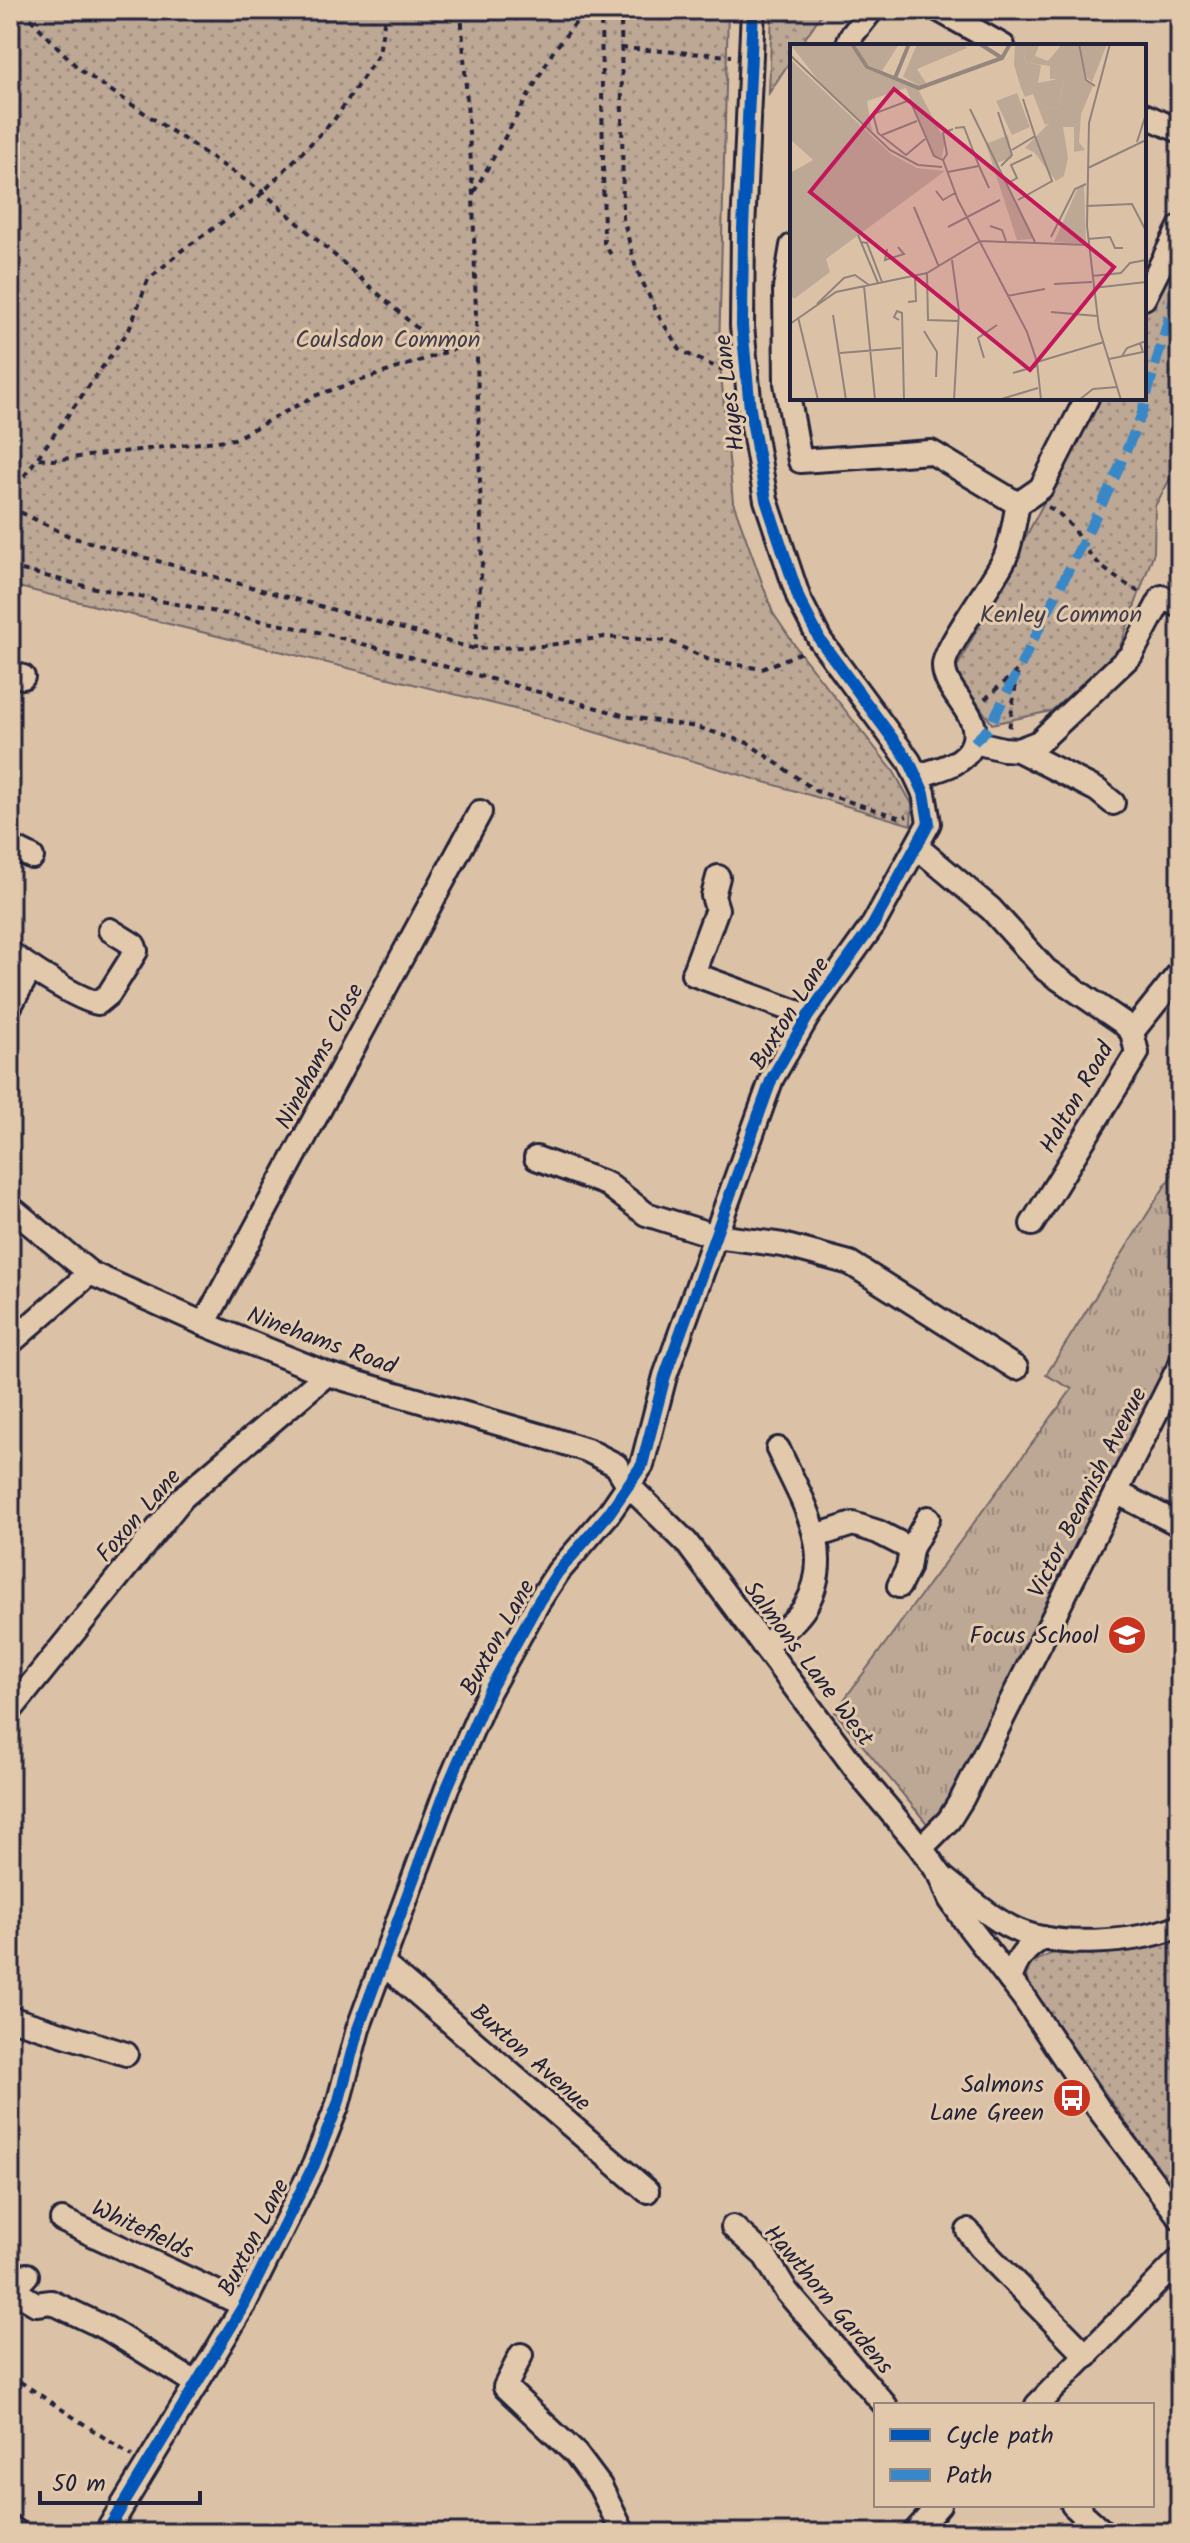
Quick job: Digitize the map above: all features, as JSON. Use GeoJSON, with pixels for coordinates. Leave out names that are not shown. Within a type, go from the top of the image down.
{"type":"FeatureCollection","features":[{"type":"Feature","properties":{"kind":"street","name":"Hayes Lane"},"geometry":{"type":"LineString","coordinates":[[753,10],[741,298],[745,366],[766,500],[799,599],[820,640],[900,748],[917,776]]}},
{"type":"Feature","properties":{"kind":"street"},"geometry":{"type":"LineString","coordinates":[[848,44],[872,10]]}},
{"type":"Feature","properties":{"kind":"street"},"geometry":{"type":"LineString","coordinates":[[939,10],[999,44]]}},
{"type":"Feature","properties":{"kind":"street"},"geometry":{"type":"LineString","coordinates":[[1146,116],[1180,131]]}},
{"type":"Feature","properties":{"kind":"street"},"geometry":{"type":"LineString","coordinates":[[1146,294],[1180,227]]}},
{"type":"Feature","properties":{"kind":"street"},"geometry":{"type":"LineString","coordinates":[[790,258],[785,288],[786,383],[800,461],[931,452],[1018,504]]}},
{"type":"Feature","properties":{"kind":"street"},"geometry":{"type":"LineString","coordinates":[[928,811],[917,776],[965,757],[974,742],[974,729],[968,714],[946,682],[943,661],[1005,557],[1018,504],[1041,488],[1086,400]]}},
{"type":"Feature","properties":{"kind":"street"},"geometry":{"type":"LineString","coordinates":[[1010,750],[1039,742],[1131,655],[1169,605]]}},
{"type":"Feature","properties":{"kind":"street"},"geometry":{"type":"LineString","coordinates":[[974,742],[1010,750],[1097,790],[1113,803]]}},
{"type":"Feature","properties":{"kind":"street","name":"Buxton Lane"},"geometry":{"type":"LineString","coordinates":[[106,2533],[244,2305],[314,2165],[338,2104],[358,2029],[382,1963],[447,1788],[489,1691],[558,1572],[629,1486],[642,1465],[665,1376],[772,1078],[808,1016],[873,925],[929,823],[928,811]]}},
{"type":"Feature","properties":{"kind":"street","name":"Ninehams Close"},"geometry":{"type":"LineString","coordinates":[[204,1324],[480,812]]}},
{"type":"Feature","properties":{"kind":"street"},"geometry":{"type":"LineString","coordinates":[[10,846],[32,857]]}},
{"type":"Feature","properties":{"kind":"street","name":"Halton Road"},"geometry":{"type":"LineString","coordinates":[[917,847],[991,909],[1046,970],[1132,1032],[1137,1053],[1032,1224]]}},
{"type":"Feature","properties":{"kind":"street"},"geometry":{"type":"LineString","coordinates":[[718,877],[713,896],[717,909],[693,974],[808,1016]]}},
{"type":"Feature","properties":{"kind":"street"},"geometry":{"type":"LineString","coordinates":[[10,953],[82,997],[98,1003],[109,994],[136,951],[134,945],[110,930]]}},
{"type":"Feature","properties":{"kind":"street"},"geometry":{"type":"LineString","coordinates":[[10,1006],[31,968]]}},
{"type":"Feature","properties":{"kind":"street"},"geometry":{"type":"LineString","coordinates":[[1132,1032],[1180,972]]}},
{"type":"Feature","properties":{"kind":"street"},"geometry":{"type":"LineString","coordinates":[[536,1158],[607,1184],[646,1214],[716,1236],[783,1245],[850,1263],[1016,1368]]}},
{"type":"Feature","properties":{"kind":"street","name":"Ninehams Road"},"geometry":{"type":"LineString","coordinates":[[10,1207],[90,1273],[327,1374],[587,1450],[616,1465],[629,1486]]}},
{"type":"Feature","properties":{"kind":"street"},"geometry":{"type":"LineString","coordinates":[[10,1343],[90,1273]]}},
{"type":"Feature","properties":{"kind":"street","name":"Victor Beamish Avenue"},"geometry":{"type":"LineString","coordinates":[[921,1848],[949,1820],[962,1799],[1180,1365]]}},
{"type":"Feature","properties":{"kind":"street","name":"Foxon Lane"},"geometry":{"type":"LineString","coordinates":[[10,1711],[183,1497],[327,1374]]}},
{"type":"Feature","properties":{"kind":"street"},"geometry":{"type":"LineString","coordinates":[[764,1646],[804,1610],[820,1554],[816,1536],[778,1449]]}},
{"type":"Feature","properties":{"kind":"street","name":"Salmons Lane West"},"geometry":{"type":"LineString","coordinates":[[629,1486],[686,1542],[868,1785],[921,1848],[941,1876],[950,1899],[1180,2218]]}},
{"type":"Feature","properties":{"kind":"street"},"geometry":{"type":"LineString","coordinates":[[1116,1492],[1180,1525]]}},
{"type":"Feature","properties":{"kind":"street"},"geometry":{"type":"LineString","coordinates":[[899,1586],[908,1568],[911,1549],[928,1518]]}},
{"type":"Feature","properties":{"kind":"street"},"geometry":{"type":"LineString","coordinates":[[816,1536],[853,1524],[878,1532],[911,1549]]}},
{"type":"Feature","properties":{"kind":"street","name":"Salmons Lane West"},"geometry":{"type":"LineString","coordinates":[[941,1876],[1013,1928],[1043,1938],[1091,1942],[1166,1931],[1180,1926]]}},
{"type":"Feature","properties":{"kind":"street"},"geometry":{"type":"LineString","coordinates":[[1010,1980],[1014,1966],[1025,1951],[1043,1938]]}},
{"type":"Feature","properties":{"kind":"street","name":"Buxton Avenue"},"geometry":{"type":"LineString","coordinates":[[382,1963],[647,2191]]}},
{"type":"Feature","properties":{"kind":"street"},"geometry":{"type":"LineString","coordinates":[[10,2018],[126,2054]]}},
{"type":"Feature","properties":{"kind":"street","name":"Whitefields"},"geometry":{"type":"LineString","coordinates":[[62,2220],[244,2305]]}},
{"type":"Feature","properties":{"kind":"street","name":"Hawthorn Gardens"},"geometry":{"type":"LineString","coordinates":[[733,2227],[765,2256],[787,2292],[883,2403]]}},
{"type":"Feature","properties":{"kind":"street"},"geometry":{"type":"LineString","coordinates":[[968,2231],[1087,2356]]}},
{"type":"Feature","properties":{"kind":"street"},"geometry":{"type":"LineString","coordinates":[[1039,2403],[1180,2259]]}},
{"type":"Feature","properties":{"kind":"street"},"geometry":{"type":"LineString","coordinates":[[17,2286],[36,2304],[51,2302],[108,2329],[197,2384]]}},
{"type":"Feature","properties":{"kind":"street"},"geometry":{"type":"LineString","coordinates":[[521,2355],[505,2387],[576,2454],[600,2486],[623,2533]]}},
{"type":"Feature","properties":{"kind":"street"},"geometry":{"type":"LineString","coordinates":[[1075,2507],[1104,2533]]}},
{"type":"Feature","properties":{"kind":"street"},"geometry":{"type":"LineString","coordinates":[[10,2527],[18,2533]]}},
{"type":"Feature","properties":{"kind":"path"},"geometry":{"type":"LineString","coordinates":[[22,10],[80,70],[263,192],[444,352]]}},
{"type":"Feature","properties":{"kind":"path"},"geometry":{"type":"LineString","coordinates":[[10,496],[129,330],[148,280],[181,251],[263,192],[334,120],[379,54],[386,10]]}},
{"type":"Feature","properties":{"kind":"path"},"geometry":{"type":"LineString","coordinates":[[461,10],[473,194],[482,564],[475,649]]}},
{"type":"Feature","properties":{"kind":"path"},"geometry":{"type":"LineString","coordinates":[[473,194],[554,50],[586,10]]}},
{"type":"Feature","properties":{"kind":"path"},"geometry":{"type":"LineString","coordinates":[[601,10],[604,243],[613,258]]}},
{"type":"Feature","properties":{"kind":"path"},"geometry":{"type":"LineString","coordinates":[[621,10],[623,218],[636,268],[658,315],[681,351],[720,369],[745,366]]}},
{"type":"Feature","properties":{"kind":"path"},"geometry":{"type":"LineString","coordinates":[[621,48],[738,57]]}},
{"type":"Feature","properties":{"kind":"path"},"geometry":{"type":"LineString","coordinates":[[39,458],[53,460],[234,439],[317,395],[476,342]]}},
{"type":"Feature","properties":{"kind":"path"},"geometry":{"type":"LineString","coordinates":[[1018,504],[1051,508],[1068,520],[1095,560],[1123,583],[1169,605]]}},
{"type":"Feature","properties":{"kind":"path"},"geometry":{"type":"LineString","coordinates":[[10,507],[71,537],[475,649],[542,646],[605,637],[669,641],[709,660],[762,669],[800,653],[820,640]]}},
{"type":"Feature","properties":{"kind":"path"},"geometry":{"type":"LineString","coordinates":[[10,567],[85,586],[323,633],[630,717],[697,727],[748,743],[816,791],[901,818],[928,811]]}},
{"type":"Feature","properties":{"kind":"path"},"geometry":{"type":"LineString","coordinates":[[968,714],[1018,670],[1008,734],[1010,750]]}},
{"type":"Feature","properties":{"kind":"path"},"geometry":{"type":"LineString","coordinates":[[10,2375],[148,2466]]}},
{"type":"Feature","properties":{"kind":"green space","name":"Coulsdon Common"},"geometry":{"type":"Polygon","coordinates":[[[10,10],[728,10],[719,352],[733,502],[773,613],[800,653],[894,772],[912,804],[911,825],[523,711],[10,585],[10,10]]]}},
{"type":"Feature","properties":{"kind":"green space"},"geometry":{"type":"Polygon","coordinates":[[[772,10],[824,10],[801,44],[790,44],[790,61],[769,93],[772,10]]]}},
{"type":"Feature","properties":{"kind":"green space","name":"Kenley Common"},"geometry":{"type":"Polygon","coordinates":[[[1180,244],[1180,461],[1155,506],[1154,552],[1117,655],[1051,711],[992,724],[955,671],[1098,400],[1146,400],[1146,309],[1180,244]]]}},
{"type":"Feature","properties":{"kind":"green space"},"geometry":{"type":"Polygon","coordinates":[[[1180,1162],[1180,1341],[958,1782],[929,1826],[835,1712],[1072,1389],[1046,1375],[1180,1162]]]}},
{"type":"Feature","properties":{"kind":"green space"},"geometry":{"type":"Polygon","coordinates":[[[1180,1935],[1180,2199],[1027,1983],[1026,1969],[1037,1960],[1058,1952],[1117,1951],[1180,1935]]]}},
{"type":"Feature","properties":{"kind":"marked path"},"geometry":{"type":"LineString","coordinates":[[1146,398],[1180,278]]}},
{"type":"Feature","properties":{"kind":"marked path"},"geometry":{"type":"LineString","coordinates":[[974,742],[989,728],[1112,484],[1146,400]]}},
{"type":"Feature","properties":{"kind":"cycle path"},"geometry":{"type":"LineString","coordinates":[[106,2533],[244,2305],[314,2165],[338,2104],[358,2029],[447,1788],[489,1691],[558,1572],[609,1513],[642,1465],[665,1376],[772,1078],[808,1016],[873,925],[929,823],[924,793],[909,761],[820,640],[799,599],[766,500],[750,409],[742,326],[753,10]]}},
{"type":"Feature","properties":{"kind":"place","name":"Focus School"},"geometry":{"type":"Point","coordinates":[1127,1635]}},
{"type":"Feature","properties":{"kind":"place","name":"Salmons Lane Green"},"geometry":{"type":"Point","coordinates":[1072,2098]}}]}
